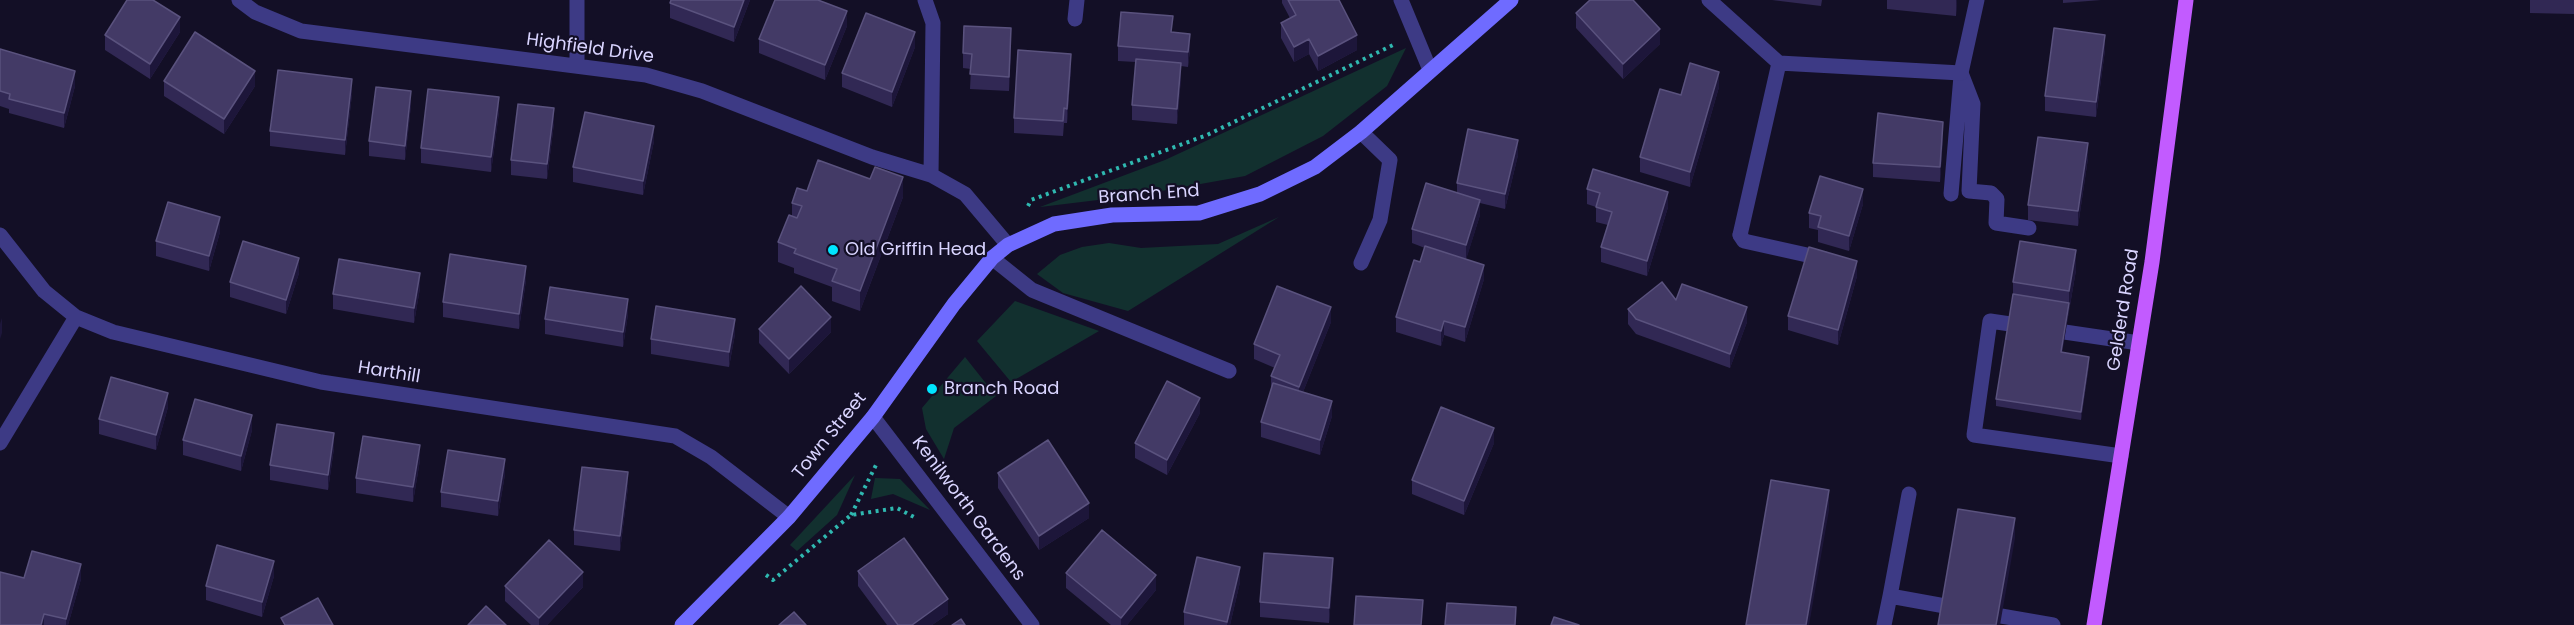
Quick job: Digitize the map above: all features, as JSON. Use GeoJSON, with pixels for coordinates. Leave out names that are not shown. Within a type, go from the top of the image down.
{"type":"FeatureCollection","features":[{"type":"Feature","properties":{"kind":"main road","name":"Branch End"},"geometry":{"type":"LineString","coordinates":[[992,258],[1008,245],[1054,224],[1112,215],[1199,213],[1260,194],[1315,167],[1361,132],[1511,0]]}},
{"type":"Feature","properties":{"kind":"main road","name":"Gelderd Road"},"geometry":{"type":"LineString","coordinates":[[2094,625],[2139,343],[2186,0]]}},
{"type":"Feature","properties":{"kind":"main road","name":"Town Street"},"geometry":{"type":"LineString","coordinates":[[682,625],[789,517],[873,417],[954,304],[992,258]]}},
{"type":"Feature","properties":{"kind":"street","name":"Highfield Drive"},"geometry":{"type":"LineString","coordinates":[[239,0],[255,12],[301,31],[646,75],[680,85],[872,157],[931,175],[965,194],[1008,245]]}},
{"type":"Feature","properties":{"kind":"street"},"geometry":{"type":"LineString","coordinates":[[577,0],[577,66]]}},
{"type":"Feature","properties":{"kind":"street"},"geometry":{"type":"LineString","coordinates":[[925,0],[933,23],[931,175]]}},
{"type":"Feature","properties":{"kind":"street"},"geometry":{"type":"LineString","coordinates":[[1075,19],[1077,0]]}},
{"type":"Feature","properties":{"kind":"street"},"geometry":{"type":"LineString","coordinates":[[1401,0],[1430,70]]}},
{"type":"Feature","properties":{"kind":"street"},"geometry":{"type":"LineString","coordinates":[[1709,0],[1779,63],[1961,73]]}},
{"type":"Feature","properties":{"kind":"street"},"geometry":{"type":"LineString","coordinates":[[1951,194],[1961,73],[1977,0]]}},
{"type":"Feature","properties":{"kind":"street"},"geometry":{"type":"LineString","coordinates":[[1779,63],[1740,235],[1744,241],[1840,262]]}},
{"type":"Feature","properties":{"kind":"street"},"geometry":{"type":"LineString","coordinates":[[1961,73],[1973,104],[1969,191],[1991,192],[1997,199],[1996,223],[2029,228]]}},
{"type":"Feature","properties":{"kind":"street"},"geometry":{"type":"LineString","coordinates":[[1361,132],[1390,159],[1380,220],[1361,263]]}},
{"type":"Feature","properties":{"kind":"street","name":"Harthill"},"geometry":{"type":"LineString","coordinates":[[0,235],[44,291],[76,317],[113,332],[321,382],[675,436],[711,457],[789,517]]}},
{"type":"Feature","properties":{"kind":"street"},"geometry":{"type":"LineString","coordinates":[[992,258],[1032,290],[1229,371]]}},
{"type":"Feature","properties":{"kind":"street"},"geometry":{"type":"LineString","coordinates":[[0,443],[76,317]]}},
{"type":"Feature","properties":{"kind":"street"},"geometry":{"type":"LineString","coordinates":[[2121,456],[1974,435],[1990,321],[2139,343]]}},
{"type":"Feature","properties":{"kind":"street","name":"Kenilworth Gardens"},"geometry":{"type":"LineString","coordinates":[[873,417],[1032,625]]}},
{"type":"Feature","properties":{"kind":"street"},"geometry":{"type":"LineString","coordinates":[[1884,625],[1909,494]]}},
{"type":"Feature","properties":{"kind":"street"},"geometry":{"type":"LineString","coordinates":[[1890,596],[1945,606]]}},
{"type":"Feature","properties":{"kind":"street"},"geometry":{"type":"LineString","coordinates":[[2001,616],[2053,625]]}},
{"type":"Feature","properties":{"kind":"path"},"geometry":{"type":"LineString","coordinates":[[1008,245],[1031,200],[1141,162],[1208,135],[1415,33]]}},
{"type":"Feature","properties":{"kind":"path"},"geometry":{"type":"LineString","coordinates":[[746,562],[773,580],[851,515],[869,474],[893,443]]}},
{"type":"Feature","properties":{"kind":"path"},"geometry":{"type":"LineString","coordinates":[[851,515],[897,508],[929,524],[945,511]]}},
{"type":"Feature","properties":{"kind":"green space"},"geometry":{"type":"Polygon","coordinates":[[[1406,48],[1387,86],[1323,136],[1245,176],[1139,195],[1040,207],[1165,160],[1406,48]]]}},
{"type":"Feature","properties":{"kind":"green space"},"geometry":{"type":"Polygon","coordinates":[[[1279,217],[1128,311],[1063,293],[1037,274],[1060,255],[1082,247],[1109,243],[1141,248],[1218,244],[1279,217]]]}},
{"type":"Feature","properties":{"kind":"green space"},"geometry":{"type":"Polygon","coordinates":[[[1015,301],[1099,331],[1011,382],[977,341],[1015,301]]]}},
{"type":"Feature","properties":{"kind":"green space"},"geometry":{"type":"Polygon","coordinates":[[[965,357],[996,396],[954,428],[944,459],[926,429],[922,408],[965,357]]]}},
{"type":"Feature","properties":{"kind":"green space"},"geometry":{"type":"Polygon","coordinates":[[[855,475],[837,515],[797,551],[790,545],[855,475]]]}},
{"type":"Feature","properties":{"kind":"green space"},"geometry":{"type":"Polygon","coordinates":[[[875,478],[900,479],[930,510],[893,494],[871,499],[875,478]]]}},
{"type":"Feature","properties":{"kind":"building"},"geometry":{"type":"Polygon","coordinates":[[[127,0],[153,0],[180,17],[150,64],[105,35],[127,0]]]}},
{"type":"Feature","properties":{"kind":"building"},"geometry":{"type":"Polygon","coordinates":[[[671,0],[744,0],[734,27],[670,3],[671,0]]]}},
{"type":"Feature","properties":{"kind":"building"},"geometry":{"type":"Polygon","coordinates":[[[775,0],[818,0],[847,11],[825,65],[759,39],[775,0]]]}},
{"type":"Feature","properties":{"kind":"building"},"geometry":{"type":"Polygon","coordinates":[[[1288,0],[1339,0],[1357,35],[1318,56],[1309,39],[1294,47],[1281,23],[1296,15],[1288,0]]]}},
{"type":"Feature","properties":{"kind":"building"},"geometry":{"type":"Polygon","coordinates":[[[1590,0],[1633,0],[1660,29],[1623,64],[1576,13],[1590,0]]]}},
{"type":"Feature","properties":{"kind":"building"},"geometry":{"type":"Polygon","coordinates":[[[1121,12],[1173,16],[1171,32],[1190,34],[1188,52],[1118,46],[1121,12]]]}},
{"type":"Feature","properties":{"kind":"building"},"geometry":{"type":"Polygon","coordinates":[[[866,13],[915,32],[892,92],[842,73],[866,13]]]}},
{"type":"Feature","properties":{"kind":"building"},"geometry":{"type":"Polygon","coordinates":[[[964,26],[1011,28],[1009,77],[970,74],[972,54],[963,53],[964,26]]]}},
{"type":"Feature","properties":{"kind":"building"},"geometry":{"type":"Polygon","coordinates":[[[2054,28],[2105,35],[2096,102],[2045,96],[2054,28]]]}},
{"type":"Feature","properties":{"kind":"building"},"geometry":{"type":"Polygon","coordinates":[[[195,32],[255,71],[224,119],[164,81],[195,32]]]}},
{"type":"Feature","properties":{"kind":"building"},"geometry":{"type":"Polygon","coordinates":[[[0,49],[75,71],[64,113],[9,99],[10,94],[0,91],[0,49]]]}},
{"type":"Feature","properties":{"kind":"building"},"geometry":{"type":"Polygon","coordinates":[[[1018,50],[1071,54],[1067,109],[1064,108],[1063,121],[1014,118],[1018,50]]]}},
{"type":"Feature","properties":{"kind":"building"},"geometry":{"type":"Polygon","coordinates":[[[1136,59],[1181,63],[1177,109],[1132,105],[1136,59]]]}},
{"type":"Feature","properties":{"kind":"building"},"geometry":{"type":"Polygon","coordinates":[[[1690,63],[1719,72],[1690,172],[1640,157],[1660,89],[1681,95],[1690,63]]]}},
{"type":"Feature","properties":{"kind":"building"},"geometry":{"type":"Polygon","coordinates":[[[278,70],[352,79],[345,140],[270,131],[278,70]]]}},
{"type":"Feature","properties":{"kind":"building"},"geometry":{"type":"Polygon","coordinates":[[[376,87],[411,91],[405,146],[369,141],[376,87]]]}},
{"type":"Feature","properties":{"kind":"building"},"geometry":{"type":"Polygon","coordinates":[[[428,89],[499,97],[491,157],[421,148],[428,89]]]}},
{"type":"Feature","properties":{"kind":"building"},"geometry":{"type":"Polygon","coordinates":[[[518,104],[554,108],[547,164],[511,160],[518,104]]]}},
{"type":"Feature","properties":{"kind":"building"},"geometry":{"type":"Polygon","coordinates":[[[585,112],[654,126],[643,181],[573,167],[585,112]]]}},
{"type":"Feature","properties":{"kind":"building"},"geometry":{"type":"Polygon","coordinates":[[[1878,113],[1943,122],[1940,167],[1873,163],[1878,113]]]}},
{"type":"Feature","properties":{"kind":"building"},"geometry":{"type":"Polygon","coordinates":[[[1468,129],[1518,140],[1505,194],[1457,183],[1468,129]]]}},
{"type":"Feature","properties":{"kind":"building"},"geometry":{"type":"Polygon","coordinates":[[[2038,137],[2088,143],[2078,211],[2028,205],[2038,137]]]}},
{"type":"Feature","properties":{"kind":"building","name":"Old Griffin Head"},"geometry":{"type":"Polygon","coordinates":[[[818,160],[870,179],[875,167],[903,177],[860,291],[832,281],[837,269],[794,253],[796,249],[778,242],[789,215],[797,218],[802,206],[792,203],[797,188],[807,191],[818,160]]]}},
{"type":"Feature","properties":{"kind":"building"},"geometry":{"type":"Polygon","coordinates":[[[1593,169],[1668,192],[1647,261],[1601,247],[1612,212],[1596,207],[1600,193],[1587,189],[1593,169]]]}},
{"type":"Feature","properties":{"kind":"building"},"geometry":{"type":"Polygon","coordinates":[[[1820,176],[1863,189],[1849,236],[1818,227],[1821,216],[1809,213],[1820,176]]]}},
{"type":"Feature","properties":{"kind":"building"},"geometry":{"type":"Polygon","coordinates":[[[1426,183],[1480,200],[1466,245],[1412,229],[1426,183]]]}},
{"type":"Feature","properties":{"kind":"building"},"geometry":{"type":"Polygon","coordinates":[[[168,202],[220,217],[209,256],[156,241],[168,202]]]}},
{"type":"Feature","properties":{"kind":"building"},"geometry":{"type":"Polygon","coordinates":[[[243,241],[299,258],[286,300],[230,282],[243,241]]]}},
{"type":"Feature","properties":{"kind":"building"},"geometry":{"type":"Polygon","coordinates":[[[2020,241],[2076,250],[2069,291],[2013,282],[2020,241]]]}},
{"type":"Feature","properties":{"kind":"building"},"geometry":{"type":"Polygon","coordinates":[[[1425,246],[1484,265],[1465,327],[1444,321],[1441,331],[1396,317],[1414,260],[1420,262],[1425,246]]]}},
{"type":"Feature","properties":{"kind":"building"},"geometry":{"type":"Polygon","coordinates":[[[1809,247],[1857,261],[1838,330],[1788,316],[1809,247]]]}},
{"type":"Feature","properties":{"kind":"building"},"geometry":{"type":"Polygon","coordinates":[[[450,254],[526,266],[519,314],[443,302],[450,254]]]}},
{"type":"Feature","properties":{"kind":"building"},"geometry":{"type":"Polygon","coordinates":[[[339,259],[420,273],[414,308],[333,294],[339,259]]]}},
{"type":"Feature","properties":{"kind":"building"},"geometry":{"type":"Polygon","coordinates":[[[1662,282],[1676,300],[1682,284],[1747,307],[1730,354],[1636,319],[1628,309],[1662,282]]]}},
{"type":"Feature","properties":{"kind":"building"},"geometry":{"type":"Polygon","coordinates":[[[801,286],[831,317],[789,359],[759,329],[801,286]]]}},
{"type":"Feature","properties":{"kind":"building"},"geometry":{"type":"Polygon","coordinates":[[[1277,286],[1331,307],[1299,387],[1271,376],[1280,355],[1254,344],[1277,286]]]}},
{"type":"Feature","properties":{"kind":"building"},"geometry":{"type":"Polygon","coordinates":[[[550,287],[628,299],[623,332],[545,319],[550,287]]]}},
{"type":"Feature","properties":{"kind":"building"},"geometry":{"type":"Polygon","coordinates":[[[2013,294],[2069,303],[2061,352],[2089,357],[2081,412],[1996,399],[2013,294]]]}},
{"type":"Feature","properties":{"kind":"building"},"geometry":{"type":"Polygon","coordinates":[[[656,306],[735,319],[729,352],[651,339],[656,306]]]}},
{"type":"Feature","properties":{"kind":"building"},"geometry":{"type":"Polygon","coordinates":[[[111,377],[168,393],[156,435],[99,419],[111,377]]]}},
{"type":"Feature","properties":{"kind":"building"},"geometry":{"type":"Polygon","coordinates":[[[1167,381],[1200,398],[1167,460],[1135,443],[1167,381]]]}},
{"type":"Feature","properties":{"kind":"building"},"geometry":{"type":"Polygon","coordinates":[[[1273,383],[1332,401],[1320,440],[1261,422],[1273,383]]]}},
{"type":"Feature","properties":{"kind":"building"},"geometry":{"type":"Polygon","coordinates":[[[195,399],[252,415],[241,456],[183,440],[195,399]]]}},
{"type":"Feature","properties":{"kind":"building"},"geometry":{"type":"Polygon","coordinates":[[[1441,407],[1494,428],[1464,501],[1412,480],[1441,407]]]}},
{"type":"Feature","properties":{"kind":"building"},"geometry":{"type":"Polygon","coordinates":[[[277,424],[334,433],[328,475],[270,465],[277,424]]]}},
{"type":"Feature","properties":{"kind":"building"},"geometry":{"type":"Polygon","coordinates":[[[363,436],[420,445],[413,487],[356,478],[363,436]]]}},
{"type":"Feature","properties":{"kind":"building"},"geometry":{"type":"Polygon","coordinates":[[[1048,440],[1089,503],[1039,536],[998,473],[1048,440]]]}},
{"type":"Feature","properties":{"kind":"building"},"geometry":{"type":"Polygon","coordinates":[[[448,450],[505,459],[498,501],[441,492],[448,450]]]}},
{"type":"Feature","properties":{"kind":"building"},"geometry":{"type":"Polygon","coordinates":[[[582,467],[628,472],[620,536],[574,530],[582,467]]]}},
{"type":"Feature","properties":{"kind":"building"},"geometry":{"type":"Polygon","coordinates":[[[1771,480],[1829,490],[1806,625],[1746,625],[1771,480]]]}},
{"type":"Feature","properties":{"kind":"building"},"geometry":{"type":"Polygon","coordinates":[[[1958,509],[2015,518],[1996,625],[1938,625],[1958,509]]]}},
{"type":"Feature","properties":{"kind":"building"},"geometry":{"type":"Polygon","coordinates":[[[1102,530],[1156,575],[1121,618],[1066,573],[1102,530]]]}},
{"type":"Feature","properties":{"kind":"building"},"geometry":{"type":"Polygon","coordinates":[[[904,538],[948,599],[912,625],[898,625],[858,571],[904,538]]]}},
{"type":"Feature","properties":{"kind":"building"},"geometry":{"type":"Polygon","coordinates":[[[549,540],[583,572],[539,618],[505,586],[549,540]]]}},
{"type":"Feature","properties":{"kind":"building"},"geometry":{"type":"Polygon","coordinates":[[[217,545],[274,561],[262,602],[206,586],[217,545]]]}},
{"type":"Feature","properties":{"kind":"building"},"geometry":{"type":"Polygon","coordinates":[[[32,551],[81,564],[66,619],[44,614],[41,625],[0,625],[0,572],[24,578],[32,551]]]}},
{"type":"Feature","properties":{"kind":"building"},"geometry":{"type":"Polygon","coordinates":[[[1264,553],[1333,558],[1329,608],[1260,602],[1264,553]]]}},
{"type":"Feature","properties":{"kind":"building"},"geometry":{"type":"Polygon","coordinates":[[[1197,557],[1240,567],[1227,622],[1184,612],[1197,557]]]}},
{"type":"Feature","properties":{"kind":"building"},"geometry":{"type":"Polygon","coordinates":[[[1356,596],[1423,600],[1421,625],[1354,625],[1356,596]]]}},
{"type":"Feature","properties":{"kind":"building"},"geometry":{"type":"Polygon","coordinates":[[[318,598],[333,625],[285,625],[281,618],[318,598]]]}},
{"type":"Feature","properties":{"kind":"building"},"geometry":{"type":"Polygon","coordinates":[[[1447,603],[1516,607],[1515,625],[1445,625],[1447,603]]]}},
{"type":"Feature","properties":{"kind":"building"},"geometry":{"type":"Polygon","coordinates":[[[486,606],[506,625],[468,625],[486,606]]]}},
{"type":"Feature","properties":{"kind":"building"},"geometry":{"type":"Polygon","coordinates":[[[794,612],[806,625],[779,625],[794,612]]]}},
{"type":"Feature","properties":{"kind":"building"},"geometry":{"type":"Polygon","coordinates":[[[1554,617],[1579,625],[1551,625],[1554,617]]]}},
{"type":"Feature","properties":{"kind":"building"},"geometry":{"type":"Polygon","coordinates":[[[961,619],[965,625],[952,625],[961,619]]]}},
{"type":"Feature","properties":{"kind":"place","name":"Old Griffin Head"},"geometry":{"type":"Point","coordinates":[833,250]}},
{"type":"Feature","properties":{"kind":"place","name":"Branch Road"},"geometry":{"type":"Point","coordinates":[932,389]}}]}
